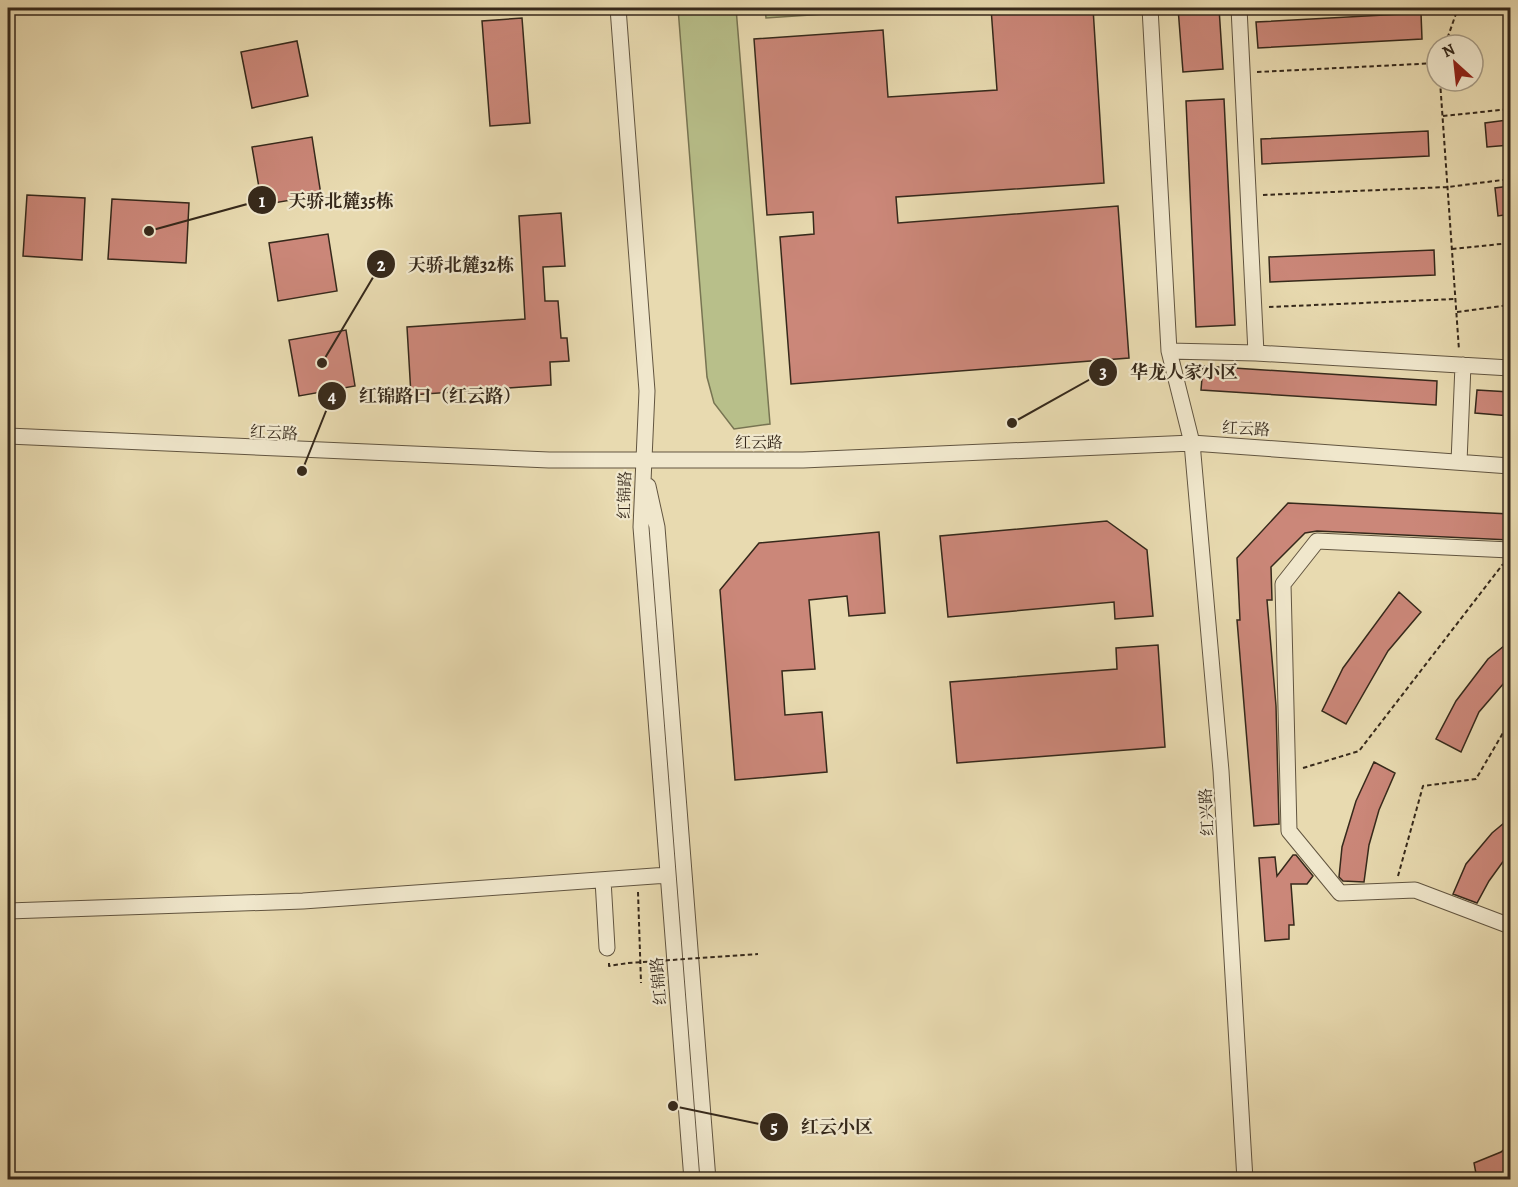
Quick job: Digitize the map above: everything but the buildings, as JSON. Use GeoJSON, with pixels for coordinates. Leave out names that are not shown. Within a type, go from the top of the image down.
{"type":"FeatureCollection","features":[{"type":"Feature","properties":{"kind":"street"},"geometry":{"type":"LineString","coordinates":[[618,8],[647,391],[643,460]]}},
{"type":"Feature","properties":{"kind":"street","name":"红兴路"},"geometry":{"type":"LineString","coordinates":[[1150,8],[1169,351],[1192,443],[1221,771],[1245,1179]]}},
{"type":"Feature","properties":{"kind":"street"},"geometry":{"type":"LineString","coordinates":[[1239,8],[1256,353]]}},
{"type":"Feature","properties":{"kind":"street"},"geometry":{"type":"LineString","coordinates":[[1169,351],[1256,353],[1510,368]]}},
{"type":"Feature","properties":{"kind":"street"},"geometry":{"type":"LineString","coordinates":[[1459,462],[1462,365]]}},
{"type":"Feature","properties":{"kind":"street","name":"红云路"},"geometry":{"type":"LineString","coordinates":[[8,436],[399,455],[643,460],[804,460],[1192,443],[1510,466]]}},
{"type":"Feature","properties":{"kind":"street","name":"红锦路"},"geometry":{"type":"LineString","coordinates":[[643,460],[641,527],[693,1179]]}},
{"type":"Feature","properties":{"kind":"street","name":"红锦路"},"geometry":{"type":"LineString","coordinates":[[643,460],[657,527],[708,1179]]}},
{"type":"Feature","properties":{"kind":"street"},"geometry":{"type":"LineString","coordinates":[[1510,550],[1317,541],[1283,584],[1289,831],[1340,893],[1415,890],[1510,926]]}},
{"type":"Feature","properties":{"kind":"street"},"geometry":{"type":"LineString","coordinates":[[8,910],[303,901],[668,875]]}},
{"type":"Feature","properties":{"kind":"street"},"geometry":{"type":"LineString","coordinates":[[603,879],[608,948]]}},
{"type":"Feature","properties":{"kind":"path"},"geometry":{"type":"LineString","coordinates":[[1449,33],[1458,8]]}},
{"type":"Feature","properties":{"kind":"path"},"geometry":{"type":"LineString","coordinates":[[1242,73],[1425,64]]}},
{"type":"Feature","properties":{"kind":"path"},"geometry":{"type":"LineString","coordinates":[[1441,93],[1456,312],[1462,365]]}},
{"type":"Feature","properties":{"kind":"path"},"geometry":{"type":"LineString","coordinates":[[1443,116],[1510,109]]}},
{"type":"Feature","properties":{"kind":"path"},"geometry":{"type":"LineString","coordinates":[[1248,195],[1448,187],[1510,179]]}},
{"type":"Feature","properties":{"kind":"path"},"geometry":{"type":"LineString","coordinates":[[1452,249],[1510,243]]}},
{"type":"Feature","properties":{"kind":"path"},"geometry":{"type":"LineString","coordinates":[[1254,308],[1455,299]]}},
{"type":"Feature","properties":{"kind":"path"},"geometry":{"type":"LineString","coordinates":[[1456,312],[1510,305]]}},
{"type":"Feature","properties":{"kind":"path"},"geometry":{"type":"LineString","coordinates":[[1288,772],[1359,751],[1503,564]]}},
{"type":"Feature","properties":{"kind":"path"},"geometry":{"type":"LineString","coordinates":[[1395,891],[1423,786],[1476,779],[1510,721]]}},
{"type":"Feature","properties":{"kind":"path"},"geometry":{"type":"LineString","coordinates":[[638,892],[640,983]]}},
{"type":"Feature","properties":{"kind":"path"},"geometry":{"type":"LineString","coordinates":[[628,963],[758,954]]}},
{"type":"Feature","properties":{"kind":"green space"},"geometry":{"type":"Polygon","coordinates":[[[678,8],[736,8],[770,424],[734,429],[714,403],[707,377],[678,8]]]}},
{"type":"Feature","properties":{"kind":"green space"},"geometry":{"type":"Polygon","coordinates":[[[765,8],[885,8],[885,10],[766,18],[765,8]]]}},
{"type":"Feature","properties":{"kind":"place","name":"天骄北麓35栋"},"geometry":{"type":"Point","coordinates":[149,231]}},
{"type":"Feature","properties":{"kind":"place","name":"天骄北麓32栋"},"geometry":{"type":"Point","coordinates":[322,363]}},
{"type":"Feature","properties":{"kind":"place","name":"华龙人家小区"},"geometry":{"type":"Point","coordinates":[1012,423]}},
{"type":"Feature","properties":{"kind":"place","name":"红锦路口（红云路）"},"geometry":{"type":"Point","coordinates":[302,471]}},
{"type":"Feature","properties":{"kind":"place","name":"红云小区"},"geometry":{"type":"Point","coordinates":[673,1106]}}]}
